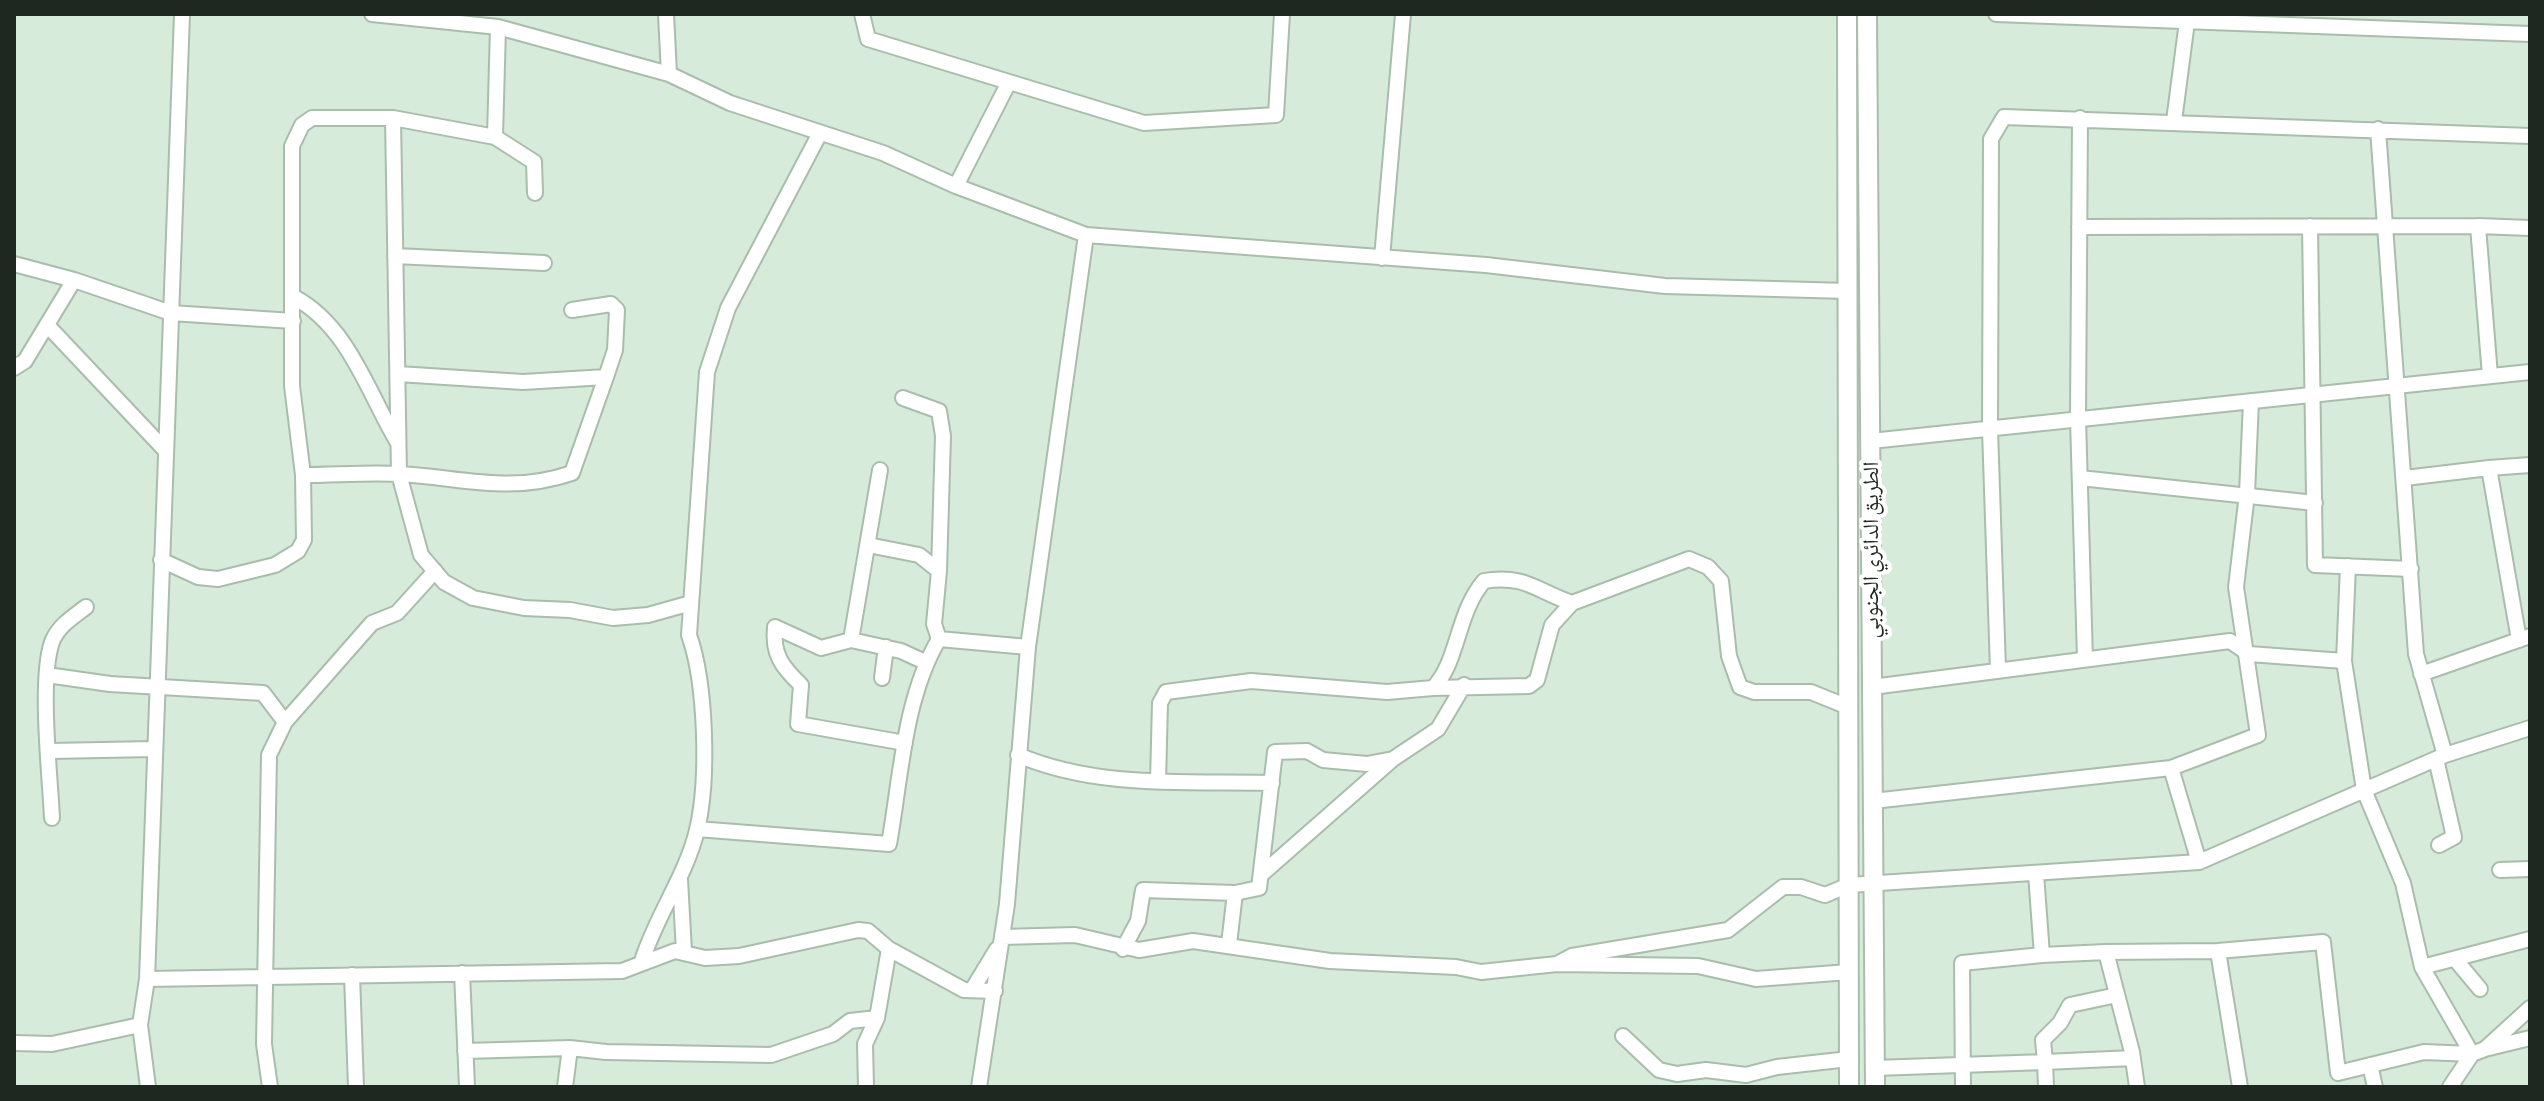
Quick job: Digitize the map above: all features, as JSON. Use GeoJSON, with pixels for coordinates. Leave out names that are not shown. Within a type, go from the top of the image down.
{"type":"FeatureCollection","features":[{"type":"Feature","properties":{"kind":"main road","name":"الطريق الدائري الجنوبي"},"geometry":{"type":"LineString","coordinates":[[1847,14],[1849,1087]]}},
{"type":"Feature","properties":{"kind":"main road","name":"الطريق الدائري الجنوبي"},"geometry":{"type":"LineString","coordinates":[[1867,14],[1875,1078]]}},
{"type":"Feature","properties":{"kind":"street"},"geometry":{"type":"LineString","coordinates":[[148,1087],[140,1025],[147,979],[182,14]]}},
{"type":"Feature","properties":{"kind":"street"},"geometry":{"type":"LineString","coordinates":[[372,14],[498,27],[669,74],[730,103],[883,153],[956,186],[1086,235],[1486,265],[1665,286],[1848,291]]}},
{"type":"Feature","properties":{"kind":"street"},"geometry":{"type":"LineString","coordinates":[[666,14],[669,74]]}},
{"type":"Feature","properties":{"kind":"street"},"geometry":{"type":"LineString","coordinates":[[862,14],[868,39],[1144,123],[1276,115],[1282,14]]}},
{"type":"Feature","properties":{"kind":"street"},"geometry":{"type":"LineString","coordinates":[[1382,258],[1403,14]]}},
{"type":"Feature","properties":{"kind":"street"},"geometry":{"type":"LineString","coordinates":[[1996,14],[2187,18],[2530,34]]}},
{"type":"Feature","properties":{"kind":"street"},"geometry":{"type":"LineString","coordinates":[[2174,121],[2187,18]]}},
{"type":"Feature","properties":{"kind":"street"},"geometry":{"type":"LineString","coordinates":[[495,137],[498,27]]}},
{"type":"Feature","properties":{"kind":"street"},"geometry":{"type":"LineString","coordinates":[[956,186],[1009,82]]}},
{"type":"Feature","properties":{"kind":"street"},"geometry":{"type":"LineString","coordinates":[[1998,670],[1990,429],[1991,139],[2004,117],[2530,136]]}},
{"type":"Feature","properties":{"kind":"street"},"geometry":{"type":"LineString","coordinates":[[161,560],[198,577],[218,579],[247,574],[287,558],[298,551],[304,540],[303,475],[292,386],[292,146],[302,125],[312,118],[393,118],[495,137],[534,162],[535,193]]}},
{"type":"Feature","properties":{"kind":"street"},"geometry":{"type":"LineString","coordinates":[[393,118],[399,474],[421,555],[444,582],[473,598],[524,608],[570,610],[613,618],[648,615],[691,603]]}},
{"type":"Feature","properties":{"kind":"street"},"geometry":{"type":"LineString","coordinates":[[2080,118],[2078,419],[2085,659]]}},
{"type":"Feature","properties":{"kind":"street"},"geometry":{"type":"LineString","coordinates":[[2378,129],[2416,654],[2441,757],[2454,837],[2439,845]]}},
{"type":"Feature","properties":{"kind":"street"},"geometry":{"type":"LineString","coordinates":[[642,961],[697,829],[706,722],[696,677],[697,658],[689,635],[707,372],[728,308],[820,133]]}},
{"type":"Feature","properties":{"kind":"street"},"geometry":{"type":"LineString","coordinates":[[2310,226],[2315,394],[2315,565],[2411,569]]}},
{"type":"Feature","properties":{"kind":"street"},"geometry":{"type":"LineString","coordinates":[[2478,226],[2490,376]]}},
{"type":"Feature","properties":{"kind":"street"},"geometry":{"type":"LineString","coordinates":[[2079,227],[2530,228]]}},
{"type":"Feature","properties":{"kind":"street"},"geometry":{"type":"LineString","coordinates":[[979,1087],[1002,937],[1017,802],[1028,647],[1086,235]]}},
{"type":"Feature","properties":{"kind":"street"},"geometry":{"type":"LineString","coordinates":[[395,256],[544,263]]}},
{"type":"Feature","properties":{"kind":"street"},"geometry":{"type":"LineString","coordinates":[[14,264],[74,280],[171,313],[293,321]]}},
{"type":"Feature","properties":{"kind":"street"},"geometry":{"type":"LineString","coordinates":[[14,368],[25,361],[74,280]]}},
{"type":"Feature","properties":{"kind":"street"},"geometry":{"type":"LineString","coordinates":[[294,297],[315,308],[334,327],[398,443]]}},
{"type":"Feature","properties":{"kind":"street"},"geometry":{"type":"LineString","coordinates":[[303,475],[399,474],[486,485],[554,480],[572,473],[615,350],[617,310],[611,304],[572,310]]}},
{"type":"Feature","properties":{"kind":"street"},"geometry":{"type":"LineString","coordinates":[[48,326],[165,450]]}},
{"type":"Feature","properties":{"kind":"street"},"geometry":{"type":"LineString","coordinates":[[1871,441],[2530,372]]}},
{"type":"Feature","properties":{"kind":"street"},"geometry":{"type":"LineString","coordinates":[[398,374],[523,382],[606,377]]}},
{"type":"Feature","properties":{"kind":"street"},"geometry":{"type":"LineString","coordinates":[[697,829],[889,844],[905,743],[925,662],[939,639],[934,624],[939,571],[943,436],[939,411],[903,398]]}},
{"type":"Feature","properties":{"kind":"street"},"geometry":{"type":"LineString","coordinates":[[1873,801],[2171,768],[2258,735],[2249,654],[2236,587],[2247,494],[2251,401]]}},
{"type":"Feature","properties":{"kind":"street"},"geometry":{"type":"LineString","coordinates":[[2405,478],[2530,465]]}},
{"type":"Feature","properties":{"kind":"street"},"geometry":{"type":"LineString","coordinates":[[2421,674],[2524,638],[2489,468]]}},
{"type":"Feature","properties":{"kind":"street"},"geometry":{"type":"LineString","coordinates":[[851,640],[880,470]]}},
{"type":"Feature","properties":{"kind":"street"},"geometry":{"type":"LineString","coordinates":[[2080,478],[2315,503]]}},
{"type":"Feature","properties":{"kind":"street"},"geometry":{"type":"LineString","coordinates":[[868,545],[919,555],[939,571]]}},
{"type":"Feature","properties":{"kind":"street"},"geometry":{"type":"LineString","coordinates":[[1158,781],[1160,703],[1166,692],[1251,681],[1387,692],[1464,685],[1529,686],[1537,680],[1552,625],[1572,603],[1689,559],[1708,567],[1721,581],[1729,656],[1740,687],[1754,692],[1811,692],[1848,707]]}},
{"type":"Feature","properties":{"kind":"street"},"geometry":{"type":"LineString","coordinates":[[2348,566],[2344,661],[2364,790],[2403,883],[2422,967],[2478,1051]]}},
{"type":"Feature","properties":{"kind":"street"},"geometry":{"type":"LineString","coordinates":[[270,1087],[264,1044],[269,755],[285,722],[372,623],[397,613],[435,571]]}},
{"type":"Feature","properties":{"kind":"street"},"geometry":{"type":"LineString","coordinates":[[1433,688],[1446,673],[1467,606],[1484,581],[1505,577],[1528,581],[1572,603]]}},
{"type":"Feature","properties":{"kind":"street"},"geometry":{"type":"LineString","coordinates":[[52,818],[47,675],[52,641],[65,622],[86,607]]}},
{"type":"Feature","properties":{"kind":"street"},"geometry":{"type":"LineString","coordinates":[[905,743],[798,724],[801,685],[780,663],[773,645],[775,627],[821,648],[851,640],[886,647],[925,662]]}},
{"type":"Feature","properties":{"kind":"street"},"geometry":{"type":"LineString","coordinates":[[939,639],[1028,647]]}},
{"type":"Feature","properties":{"kind":"street"},"geometry":{"type":"LineString","coordinates":[[1872,687],[2230,641],[2249,654],[2344,661]]}},
{"type":"Feature","properties":{"kind":"street"},"geometry":{"type":"LineString","coordinates":[[882,678],[886,647]]}},
{"type":"Feature","properties":{"kind":"street"},"geometry":{"type":"LineString","coordinates":[[47,675],[110,684],[156,684],[263,693],[285,722]]}},
{"type":"Feature","properties":{"kind":"street"},"geometry":{"type":"LineString","coordinates":[[1263,873],[1393,759],[1438,729],[1464,685]]}},
{"type":"Feature","properties":{"kind":"street"},"geometry":{"type":"LineString","coordinates":[[1557,964],[1572,956],[1728,930],[1783,887],[1801,887],[1825,895],[1849,885],[2199,862],[2441,757],[2530,728]]}},
{"type":"Feature","properties":{"kind":"street"},"geometry":{"type":"LineString","coordinates":[[50,751],[154,749]]}},
{"type":"Feature","properties":{"kind":"street"},"geometry":{"type":"LineString","coordinates":[[1123,949],[1138,921],[1143,890],[1235,893],[1259,888],[1275,752],[1307,751],[1323,760],[1367,764],[1393,759]]}},
{"type":"Feature","properties":{"kind":"street"},"geometry":{"type":"LineString","coordinates":[[1018,755],[1048,768],[1079,775],[1158,781],[1272,783]]}},
{"type":"Feature","properties":{"kind":"street"},"geometry":{"type":"LineString","coordinates":[[2171,768],[2199,862]]}},
{"type":"Feature","properties":{"kind":"street"},"geometry":{"type":"LineString","coordinates":[[2500,870],[2530,869]]}},
{"type":"Feature","properties":{"kind":"street"},"geometry":{"type":"LineString","coordinates":[[2036,874],[2042,955]]}},
{"type":"Feature","properties":{"kind":"street"},"geometry":{"type":"LineString","coordinates":[[680,875],[684,951]]}},
{"type":"Feature","properties":{"kind":"street"},"geometry":{"type":"LineString","coordinates":[[1229,944],[1235,893]]}},
{"type":"Feature","properties":{"kind":"street"},"geometry":{"type":"LineString","coordinates":[[147,979],[622,971],[631,970],[642,961],[684,951],[705,958],[739,956],[858,930],[872,934],[889,949],[964,990],[995,991]]}},
{"type":"Feature","properties":{"kind":"street"},"geometry":{"type":"LineString","coordinates":[[1002,937],[1075,935],[1123,949],[1139,950],[1193,941],[1330,961],[1456,967],[1481,972],[1557,964],[1698,966],[1756,979],[1849,972]]}},
{"type":"Feature","properties":{"kind":"street"},"geometry":{"type":"LineString","coordinates":[[972,990],[1002,937]]}},
{"type":"Feature","properties":{"kind":"street"},"geometry":{"type":"LineString","coordinates":[[2422,967],[2530,939]]}},
{"type":"Feature","properties":{"kind":"street"},"geometry":{"type":"LineString","coordinates":[[1963,1087],[1962,963],[2042,955],[2218,951],[2323,942],[2338,1073],[2424,1052],[2478,1051],[2530,1038]]}},
{"type":"Feature","properties":{"kind":"street"},"geometry":{"type":"LineString","coordinates":[[866,1087],[865,1044],[877,1018],[889,949]]}},
{"type":"Feature","properties":{"kind":"street"},"geometry":{"type":"LineString","coordinates":[[2218,951],[2240,1087]]}},
{"type":"Feature","properties":{"kind":"street"},"geometry":{"type":"LineString","coordinates":[[2106,952],[2133,1058],[2137,1087]]}},
{"type":"Feature","properties":{"kind":"street"},"geometry":{"type":"LineString","coordinates":[[2455,959],[2480,989]]}},
{"type":"Feature","properties":{"kind":"street"},"geometry":{"type":"LineString","coordinates":[[462,973],[467,1087]]}},
{"type":"Feature","properties":{"kind":"street"},"geometry":{"type":"LineString","coordinates":[[352,975],[356,1087]]}},
{"type":"Feature","properties":{"kind":"street"},"geometry":{"type":"LineString","coordinates":[[2046,1087],[2043,1040],[2060,1023],[2070,1005],[2117,995]]}},
{"type":"Feature","properties":{"kind":"street"},"geometry":{"type":"LineString","coordinates":[[2450,1087],[2478,1051],[2530,1008]]}},
{"type":"Feature","properties":{"kind":"street"},"geometry":{"type":"LineString","coordinates":[[465,1051],[570,1048],[606,1052],[771,1055],[833,1034],[850,1021],[877,1018]]}},
{"type":"Feature","properties":{"kind":"street"},"geometry":{"type":"LineString","coordinates":[[14,1043],[52,1044],[140,1025]]}},
{"type":"Feature","properties":{"kind":"street"},"geometry":{"type":"LineString","coordinates":[[1623,1036],[1659,1070],[1677,1074],[1706,1070],[1746,1075],[1777,1067],[1849,1059]]}},
{"type":"Feature","properties":{"kind":"street"},"geometry":{"type":"LineString","coordinates":[[565,1087],[570,1048]]}},
{"type":"Feature","properties":{"kind":"street"},"geometry":{"type":"LineString","coordinates":[[1875,1078],[1962,1065],[2133,1058]]}},
{"type":"Feature","properties":{"kind":"street"},"geometry":{"type":"LineString","coordinates":[[2370,1065],[2375,1087]]}}]}
